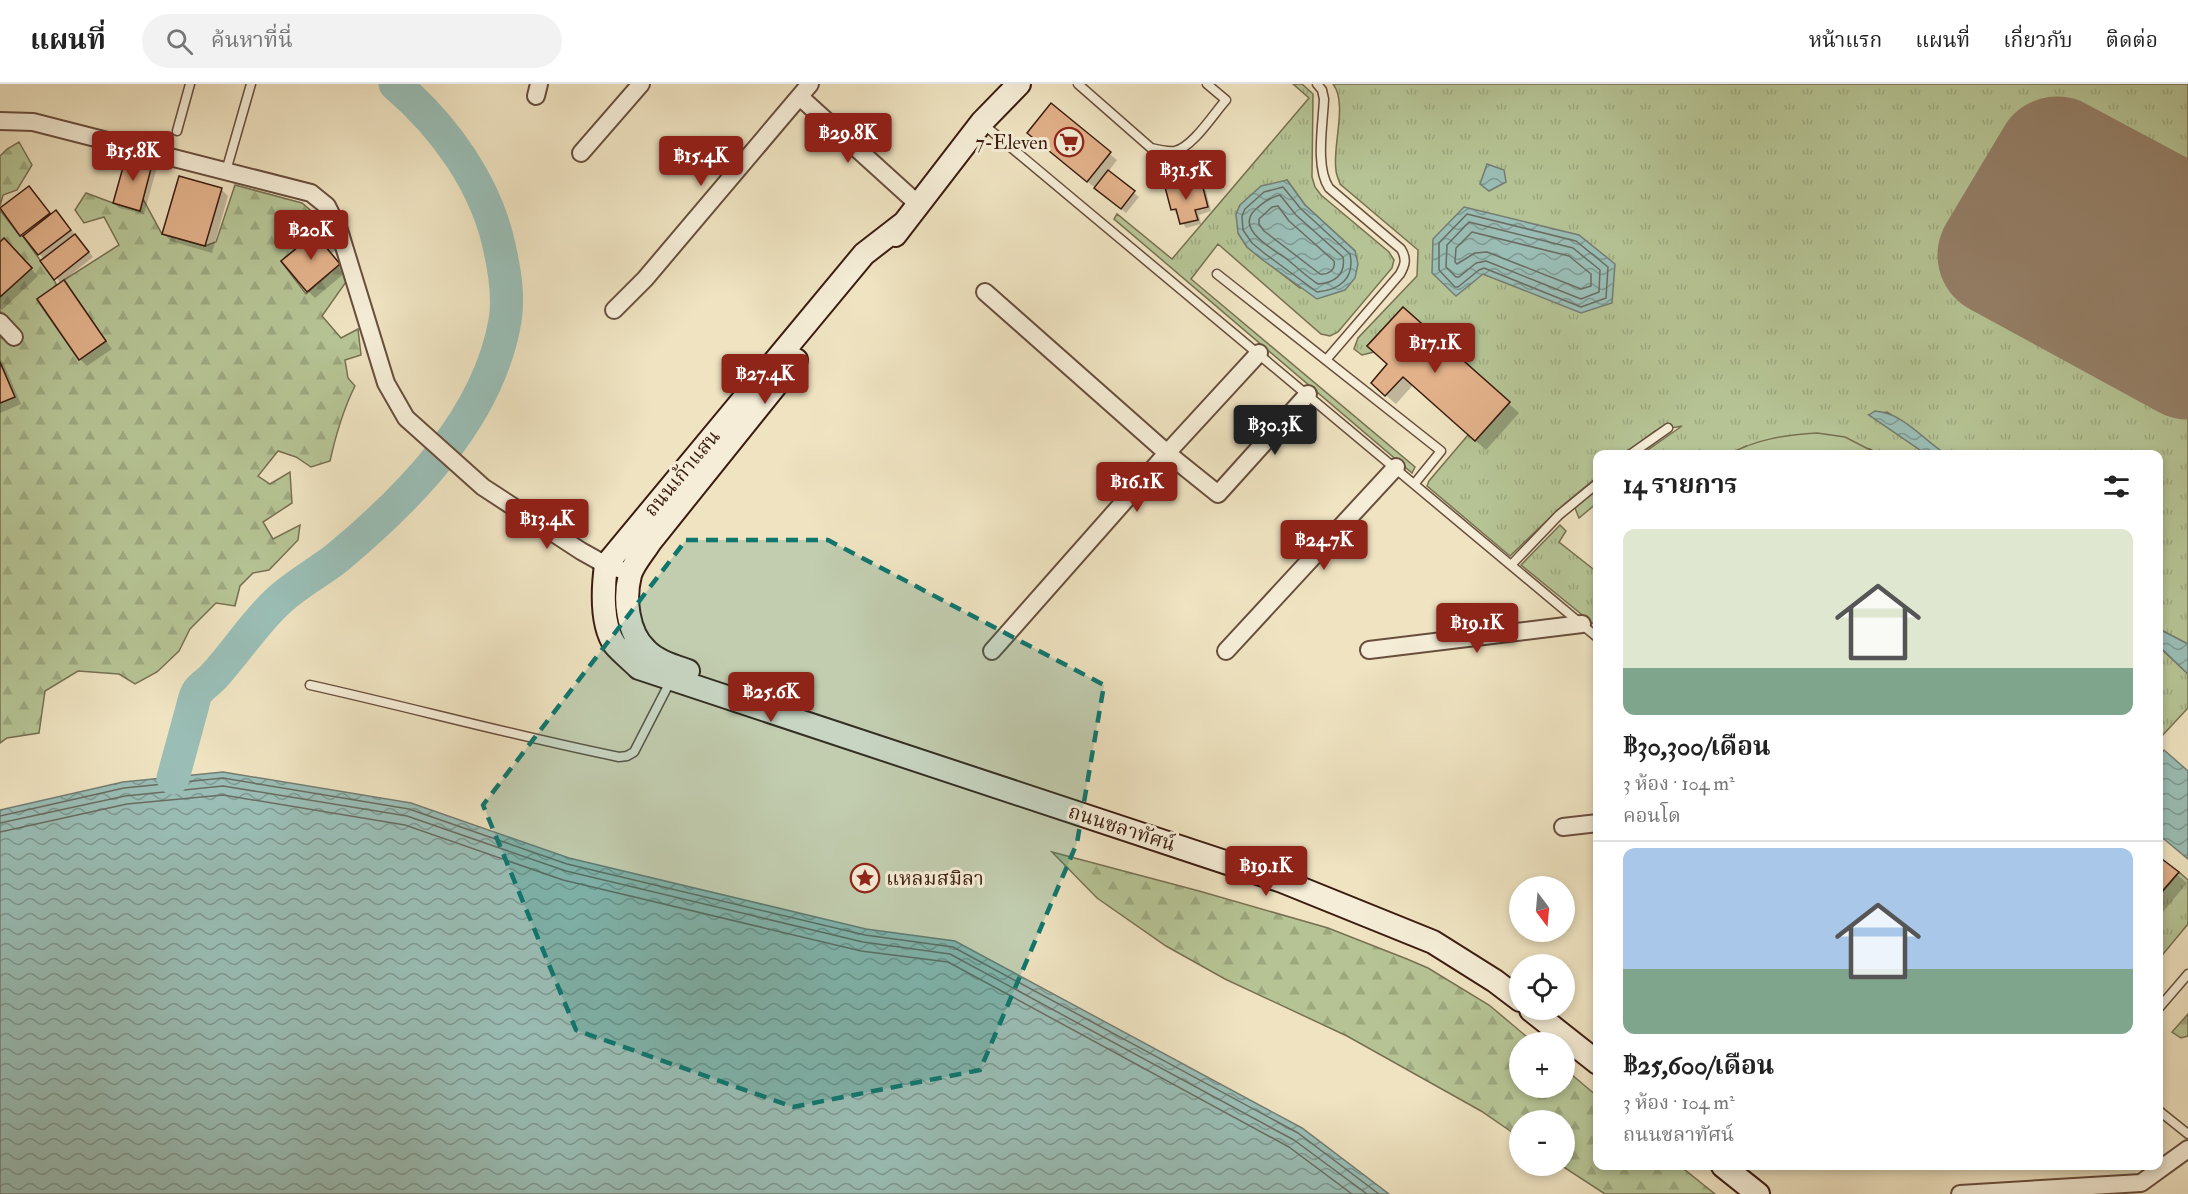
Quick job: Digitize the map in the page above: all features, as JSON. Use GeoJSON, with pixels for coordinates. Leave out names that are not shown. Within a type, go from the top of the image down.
{"type":"FeatureCollection","features":[{"type":"Feature","properties":{"kind":"main road","name":"ถนนเก้าแสน"},"geometry":{"type":"LineString","coordinates":[[631,573],[650,542],[904,224],[982,122],[1019,84]]}},
{"type":"Feature","properties":{"kind":"main road","name":"ถนนเก้าแสน"},"geometry":{"type":"LineString","coordinates":[[606,565],[864,254],[904,224]]}},
{"type":"Feature","properties":{"kind":"main road","name":"ถนนชลาทัศน์"},"geometry":{"type":"LineString","coordinates":[[606,565],[604,615],[614,644],[639,668],[1282,881],[1433,942],[1509,992]]}},
{"type":"Feature","properties":{"kind":"main road","name":"ถนนชลาทัศน์"},"geometry":{"type":"LineString","coordinates":[[631,573],[627,602],[633,630],[646,651],[667,663],[1016,792]]}},
{"type":"Feature","properties":{"kind":"main road"},"geometry":{"type":"LineString","coordinates":[[1544,1020],[1593,1059]]}},
{"type":"Feature","properties":{"kind":"main road"},"geometry":{"type":"LineString","coordinates":[[1729,1170],[1758,1194]]}},
{"type":"Feature","properties":{"kind":"street"},"geometry":{"type":"LineString","coordinates":[[581,153],[641,84]]}},
{"type":"Feature","properties":{"kind":"street"},"geometry":{"type":"LineString","coordinates":[[614,310],[645,279],[805,91],[919,205]]}},
{"type":"Feature","properties":{"kind":"street"},"geometry":{"type":"LineString","coordinates":[[0,121],[33,122],[311,193],[327,206],[339,230],[386,383],[406,418],[483,487],[606,565],[631,573]]}},
{"type":"Feature","properties":{"kind":"street"},"geometry":{"type":"LineString","coordinates":[[985,292],[1167,453],[1218,494],[1308,394]]}},
{"type":"Feature","properties":{"kind":"street"},"geometry":{"type":"LineString","coordinates":[[0,322],[14,337]]}},
{"type":"Feature","properties":{"kind":"street"},"geometry":{"type":"LineString","coordinates":[[992,651],[1259,353]]}},
{"type":"Feature","properties":{"kind":"street"},"geometry":{"type":"LineString","coordinates":[[1226,651],[1396,468]]}},
{"type":"Feature","properties":{"kind":"street"},"geometry":{"type":"LineString","coordinates":[[1369,650],[1582,624]]}},
{"type":"Feature","properties":{"kind":"street"},"geometry":{"type":"LineString","coordinates":[[1563,827],[1593,824]]}},
{"type":"Feature","properties":{"kind":"street"},"geometry":{"type":"LineString","coordinates":[[2163,1167],[2188,1149]]}},
{"type":"Feature","properties":{"kind":"street"},"geometry":{"type":"LineString","coordinates":[[1960,1194],[2142,1183],[2160,1170]]}},
{"type":"Feature","properties":{"kind":"lane"},"geometry":{"type":"LineString","coordinates":[[177,131],[190,84]]}},
{"type":"Feature","properties":{"kind":"lane"},"geometry":{"type":"LineString","coordinates":[[226,171],[251,84]]}},
{"type":"Feature","properties":{"kind":"lane"},"geometry":{"type":"LineString","coordinates":[[1078,84],[1151,148],[1176,151],[1189,144],[1226,99],[1208,84]]}},
{"type":"Feature","properties":{"kind":"lane"},"geometry":{"type":"LineString","coordinates":[[1317,84],[1322,90],[1324,99],[1321,167],[1323,179],[1329,188],[1401,249],[1405,255],[1405,265],[1400,274],[1326,360]]}},
{"type":"Feature","properties":{"kind":"lane"},"geometry":{"type":"LineString","coordinates":[[982,122],[1593,634]]}},
{"type":"Feature","properties":{"kind":"lane"},"geometry":{"type":"LineString","coordinates":[[1217,274],[1442,451],[1415,483]]}},
{"type":"Feature","properties":{"kind":"lane"},"geometry":{"type":"LineString","coordinates":[[1637,450],[1668,428]]}},
{"type":"Feature","properties":{"kind":"lane"},"geometry":{"type":"LineString","coordinates":[[1511,565],[1559,515],[1593,487]]}},
{"type":"Feature","properties":{"kind":"lane"},"geometry":{"type":"LineString","coordinates":[[310,685],[543,742],[619,758],[634,752],[671,679]]}},
{"type":"Feature","properties":{"kind":"lane"},"geometry":{"type":"LineString","coordinates":[[2163,1003],[2188,974]]}},
{"type":"Feature","properties":{"kind":"lane"},"geometry":{"type":"LineString","coordinates":[[2163,1114],[2188,1134]]}},
{"type":"Feature","properties":{"kind":"highlighted area"},"geometry":{"type":"Polygon","coordinates":[[[686,540],[828,540],[1104,685],[1077,843],[980,1070],[793,1107],[576,1030],[483,805],[686,540]]]}},
{"type":"Feature","properties":{"kind":"green space"},"geometry":{"type":"Polygon","coordinates":[[[1293,84],[1302,84],[1313,94],[1312,177],[1315,187],[1321,195],[1389,252],[1394,260],[1392,268],[1338,332],[1330,336],[1321,334],[1218,244],[1191,279],[1415,467],[1412,473],[1114,219],[1117,214],[1172,259],[1309,98],[1293,84]],[[1287,180],[1238,233],[1247,247],[1300,288],[1355,251],[1305,205],[1287,180]]]}},
{"type":"Feature","properties":{"kind":"green space"},"geometry":{"type":"Polygon","coordinates":[[[1333,84],[2188,84],[2188,208],[2056,138],[1983,260],[2188,372],[2188,644],[2163,631],[2163,450],[1939,450],[1887,412],[1869,415],[1920,450],[1746,446],[1738,450],[1648,450],[1682,426],[1655,431],[1630,450],[1593,450],[1593,480],[1562,506],[1510,556],[1427,486],[1468,435],[1475,441],[1510,402],[1403,307],[1367,346],[1374,352],[1362,355],[1354,349],[1358,338],[1417,276],[1418,250],[1340,184],[1336,174],[1335,160],[1339,102],[1333,84]],[[1483,274],[1525,290],[1612,303],[1483,274]]]}},
{"type":"Feature","properties":{"kind":"green space"},"geometry":{"type":"Polygon","coordinates":[[[19,142],[32,165],[17,190],[3,195],[0,206],[0,156],[19,142]]]}},
{"type":"Feature","properties":{"kind":"green space"},"geometry":{"type":"Polygon","coordinates":[[[235,185],[302,203],[324,222],[320,229],[281,261],[306,294],[340,264],[346,282],[322,316],[341,338],[358,329],[361,355],[345,360],[348,378],[355,386],[340,422],[330,461],[311,467],[296,457],[278,451],[258,476],[270,484],[290,472],[292,503],[263,522],[273,539],[300,525],[298,540],[269,570],[253,573],[240,586],[235,606],[216,603],[190,629],[179,651],[157,672],[135,684],[119,674],[78,671],[45,691],[39,733],[7,738],[0,743],[0,403],[14,397],[0,362],[0,337],[11,343],[21,335],[0,311],[0,297],[32,268],[4,238],[0,242],[0,210],[20,236],[23,236],[54,280],[57,286],[37,300],[79,360],[106,341],[64,280],[119,245],[104,217],[84,223],[75,210],[86,193],[140,211],[143,199],[162,234],[205,246],[216,242],[235,185]]]}},
{"type":"Feature","properties":{"kind":"green space"},"geometry":{"type":"Polygon","coordinates":[[[1817,433],[1845,437],[1870,450],[1739,450],[1772,439],[1817,433]]]}},
{"type":"Feature","properties":{"kind":"green space"},"geometry":{"type":"Polygon","coordinates":[[[1593,492],[1593,506],[1579,518],[1575,508],[1593,492]]]}},
{"type":"Feature","properties":{"kind":"green space"},"geometry":{"type":"Polygon","coordinates":[[[1560,525],[1566,531],[1559,542],[1593,569],[1593,624],[1521,565],[1560,525]]]}},
{"type":"Feature","properties":{"kind":"green space"},"geometry":{"type":"Polygon","coordinates":[[[2163,651],[2188,674],[2188,708],[2163,735],[2163,651]]]}},
{"type":"Feature","properties":{"kind":"green space"},"geometry":{"type":"Polygon","coordinates":[[[1052,852],[1328,928],[1428,968],[1489,1005],[1521,1032],[1509,1032],[1509,1098],[1575,1098],[1575,1077],[1593,1093],[1593,1170],[1685,1170],[1715,1194],[1605,1194],[1575,1174],[1575,1110],[1509,1110],[1509,1130],[1481,1111],[1347,1036],[1225,979],[1166,946],[1097,898],[1052,852]]]}},
{"type":"Feature","properties":{"kind":"green space"},"geometry":{"type":"Polygon","coordinates":[[[2179,872],[2188,880],[2188,924],[2163,954],[2163,891],[2179,872]]]}},
{"type":"Feature","properties":{"kind":"green space"},"geometry":{"type":"Polygon","coordinates":[[[2188,1014],[2188,1036],[2181,1038],[2172,1032],[2188,1014]]]}},
{"type":"Feature","properties":{"kind":"water"},"geometry":{"type":"Polygon","coordinates":[[[1487,164],[1504,170],[1506,182],[1489,191],[1480,184],[1487,164]]]}},
{"type":"Feature","properties":{"kind":"water"},"geometry":{"type":"Polygon","coordinates":[[[1287,180],[1305,205],[1355,251],[1358,264],[1355,278],[1345,290],[1317,299],[1260,258],[1247,247],[1238,233],[1236,214],[1240,205],[1261,186],[1287,180]]]}},
{"type":"Feature","properties":{"kind":"water"},"geometry":{"type":"Polygon","coordinates":[[[1464,207],[1579,235],[1615,264],[1612,303],[1581,313],[1483,274],[1456,296],[1432,273],[1433,239],[1464,207]]]}},
{"type":"Feature","properties":{"kind":"water"},"geometry":{"type":"Polygon","coordinates":[[[1875,411],[1895,417],[1941,450],[1920,450],[1869,415],[1875,411]]]}},
{"type":"Feature","properties":{"kind":"water"},"geometry":{"type":"Polygon","coordinates":[[[2163,631],[2188,644],[2188,674],[2163,650],[2163,631]]]}},
{"type":"Feature","properties":{"kind":"water"},"geometry":{"type":"Polygon","coordinates":[[[2163,751],[2188,771],[2188,859],[2163,838],[2163,751]]]}},
{"type":"Feature","properties":{"kind":"water"},"geometry":{"type":"Polygon","coordinates":[[[223,772],[411,803],[569,858],[866,929],[955,941],[1302,1128],[1389,1194],[0,1194],[0,810],[123,782],[223,772]]]}},
{"type":"Feature","properties":{"kind":"building","name":"7-Eleven"},"geometry":{"type":"Polygon","coordinates":[[[1051,103],[1111,152],[1087,182],[1027,133],[1051,103]]]}},
{"type":"Feature","properties":{"kind":"building"},"geometry":{"type":"Polygon","coordinates":[[[127,153],[153,161],[140,211],[113,203],[127,153]]]}},
{"type":"Feature","properties":{"kind":"building"},"geometry":{"type":"Polygon","coordinates":[[[1108,170],[1135,191],[1121,209],[1094,188],[1108,170]]]}},
{"type":"Feature","properties":{"kind":"building"},"geometry":{"type":"Polygon","coordinates":[[[179,176],[222,188],[205,246],[162,234],[179,176]]]}},
{"type":"Feature","properties":{"kind":"building"},"geometry":{"type":"Polygon","coordinates":[[[1187,182],[1189,188],[1202,184],[1208,207],[1195,210],[1198,220],[1180,224],[1176,209],[1171,210],[1165,187],[1187,182]]]}},
{"type":"Feature","properties":{"kind":"building"},"geometry":{"type":"Polygon","coordinates":[[[29,186],[50,213],[20,236],[0,208],[29,186]]]}},
{"type":"Feature","properties":{"kind":"building"},"geometry":{"type":"Polygon","coordinates":[[[56,210],[71,230],[38,255],[23,236],[56,210]]]}},
{"type":"Feature","properties":{"kind":"building"},"geometry":{"type":"Polygon","coordinates":[[[320,229],[331,241],[325,246],[340,264],[307,292],[281,261],[320,229]]]}},
{"type":"Feature","properties":{"kind":"building"},"geometry":{"type":"Polygon","coordinates":[[[75,234],[89,252],[54,280],[40,261],[75,234]]]}},
{"type":"Feature","properties":{"kind":"building"},"geometry":{"type":"Polygon","coordinates":[[[4,238],[32,268],[0,297],[0,242],[4,238]]]}},
{"type":"Feature","properties":{"kind":"building"},"geometry":{"type":"Polygon","coordinates":[[[64,280],[106,341],[79,360],[37,299],[64,280]]]}},
{"type":"Feature","properties":{"kind":"building"},"geometry":{"type":"Polygon","coordinates":[[[1403,307],[1510,402],[1475,441],[1403,377],[1385,396],[1371,383],[1387,364],[1367,346],[1403,307]]]}},
{"type":"Feature","properties":{"kind":"building"},"geometry":{"type":"Polygon","coordinates":[[[0,362],[15,397],[0,403],[0,362]]]}},
{"type":"Feature","properties":{"kind":"building"},"geometry":{"type":"Polygon","coordinates":[[[2163,860],[2179,872],[2163,890],[2163,860]]]}},
{"type":"Feature","properties":{"kind":"waterway"},"geometry":{"type":"LineString","coordinates":[[173,778],[198,691],[215,675],[276,603],[365,534],[418,482],[464,422],[482,390],[496,357],[505,321],[506,294],[494,226],[474,180],[447,138],[395,84]]}},
{"type":"Feature","properties":{"kind":"runway"},"geometry":{"type":"LineString","coordinates":[[2188,228],[2057,158],[1999,255],[2188,358]]}},
{"type":"Feature","properties":{"kind":"place","name":"7-Eleven"},"geometry":{"type":"Point","coordinates":[1069,142]}},
{"type":"Feature","properties":{"kind":"place","name":"แหลมสมิลา"},"geometry":{"type":"Point","coordinates":[865,878]}}]}
